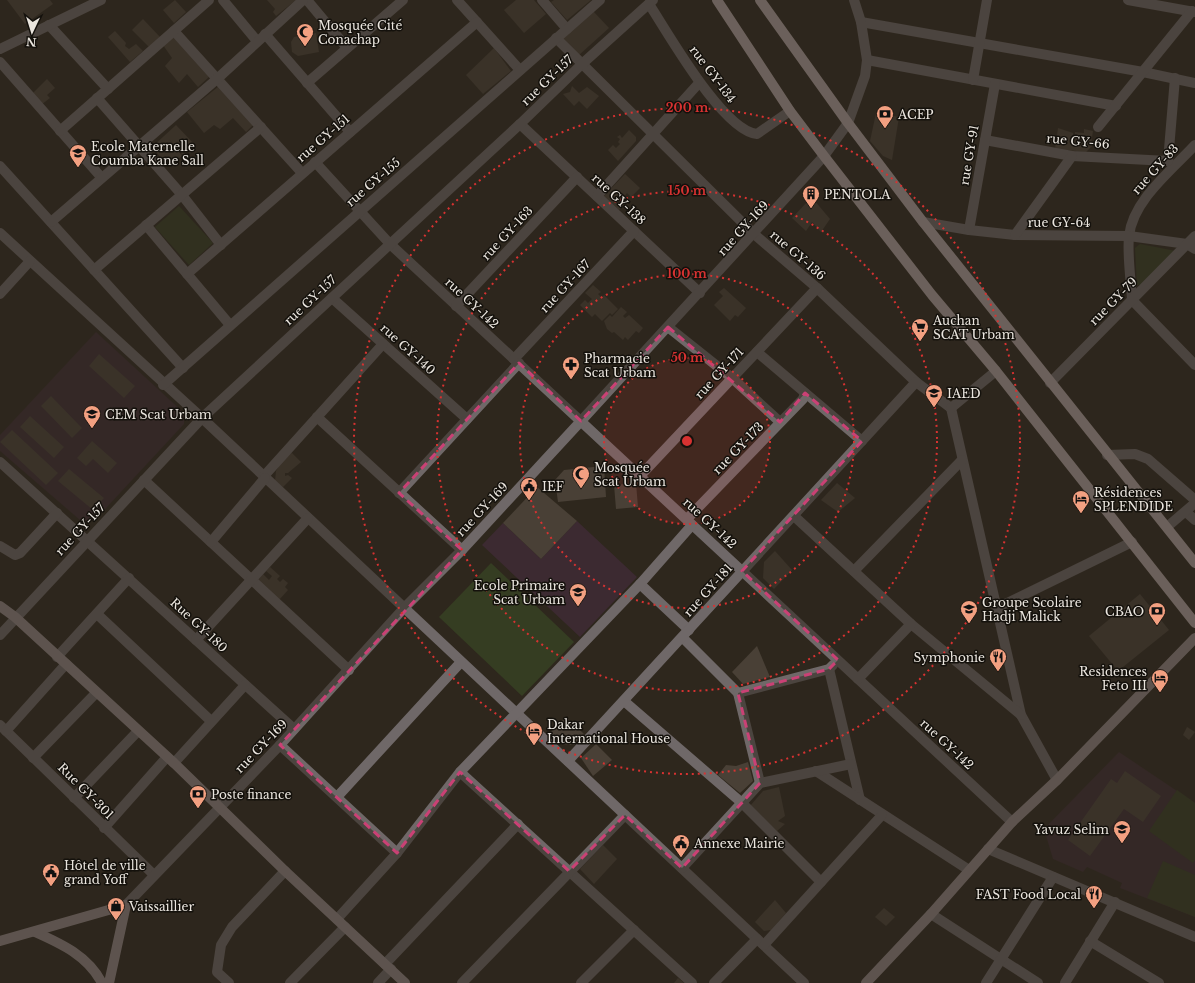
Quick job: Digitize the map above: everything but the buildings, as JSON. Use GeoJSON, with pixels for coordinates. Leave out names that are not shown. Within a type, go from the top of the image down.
{"type":"FeatureCollection","features":[{"type":"Feature","properties":{"kind":"main road"},"geometry":{"type":"LineString","coordinates":[[717,0],[790,111],[824,156],[932,295],[996,371],[1195,623]]}},
{"type":"Feature","properties":{"kind":"main road"},"geometry":{"type":"LineString","coordinates":[[760,0],[848,123],[923,222],[1195,563]]}},
{"type":"Feature","properties":{"kind":"street"},"geometry":{"type":"LineString","coordinates":[[0,49],[101,0]]}},
{"type":"Feature","properties":{"kind":"street"},"geometry":{"type":"LineString","coordinates":[[60,131],[209,0]]}},
{"type":"Feature","properties":{"kind":"street"},"geometry":{"type":"LineString","coordinates":[[223,0],[307,83],[350,132]]}},
{"type":"Feature","properties":{"kind":"street"},"geometry":{"type":"LineString","coordinates":[[51,222],[217,79],[304,0]]}},
{"type":"Feature","properties":{"kind":"street"},"geometry":{"type":"LineString","coordinates":[[307,0],[347,48]]}},
{"type":"Feature","properties":{"kind":"street"},"geometry":{"type":"LineString","coordinates":[[307,83],[403,0]]}},
{"type":"Feature","properties":{"kind":"street"},"geometry":{"type":"LineString","coordinates":[[457,0],[520,70]]}},
{"type":"Feature","properties":{"kind":"street"},"geometry":{"type":"LineString","coordinates":[[542,0],[567,29]]}},
{"type":"Feature","properties":{"kind":"street","name":"rue GY-155"},"geometry":{"type":"LineString","coordinates":[[163,384],[600,0]]}},
{"type":"Feature","properties":{"kind":"street"},"geometry":{"type":"LineString","coordinates":[[854,0],[861,22],[868,60],[1116,106]]}},
{"type":"Feature","properties":{"kind":"street"},"geometry":{"type":"LineString","coordinates":[[973,80],[987,0]]}},
{"type":"Feature","properties":{"kind":"street"},"geometry":{"type":"LineString","coordinates":[[1098,127],[1193,12],[1128,0]]}},
{"type":"Feature","properties":{"kind":"street","name":"rue GY-134"},"geometry":{"type":"LineString","coordinates":[[651,2],[700,83],[722,111],[748,132],[757,134],[790,111]]}},
{"type":"Feature","properties":{"kind":"street","name":"rue GY-157"},"geometry":{"type":"LineString","coordinates":[[0,634],[202,418],[520,124],[582,64],[651,2]]}},
{"type":"Feature","properties":{"kind":"street","name":"rue GY-151"},"geometry":{"type":"LineString","coordinates":[[187,274],[477,22]]}},
{"type":"Feature","properties":{"kind":"street"},"geometry":{"type":"LineString","coordinates":[[861,22],[1143,72],[1195,83]]}},
{"type":"Feature","properties":{"kind":"street"},"geometry":{"type":"LineString","coordinates":[[49,25],[108,88]]}},
{"type":"Feature","properties":{"kind":"street"},"geometry":{"type":"LineString","coordinates":[[174,31],[302,174]]}},
{"type":"Feature","properties":{"kind":"street","name":"rue GY-136"},"geometry":{"type":"LineString","coordinates":[[556,38],[754,234],[817,288],[916,382],[951,408]]}},
{"type":"Feature","properties":{"kind":"street","name":"rue GY-169"},"geometry":{"type":"LineString","coordinates":[[126,905],[280,745],[404,608],[462,550],[700,293],[824,156],[848,123],[865,76],[868,60]]}},
{"type":"Feature","properties":{"kind":"street"},"geometry":{"type":"LineString","coordinates":[[0,62],[101,178]]}},
{"type":"Feature","properties":{"kind":"street"},"geometry":{"type":"LineString","coordinates":[[1172,164],[1175,78]]}},
{"type":"Feature","properties":{"kind":"street"},"geometry":{"type":"LineString","coordinates":[[597,196],[700,83]]}},
{"type":"Feature","properties":{"kind":"street","name":"rue GY-91"},"geometry":{"type":"LineString","coordinates":[[969,230],[994,84]]}},
{"type":"Feature","properties":{"kind":"street"},"geometry":{"type":"LineString","coordinates":[[97,98],[182,195],[221,244]]}},
{"type":"Feature","properties":{"kind":"street","name":"rue GY-138"},"geometry":{"type":"LineString","coordinates":[[520,124],[700,293]]}},
{"type":"Feature","properties":{"kind":"street"},"geometry":{"type":"LineString","coordinates":[[94,270],[261,127]]}},
{"type":"Feature","properties":{"kind":"street","name":"rue GY-66"},"geometry":{"type":"LineString","coordinates":[[985,140],[1072,156],[1172,164]]}},
{"type":"Feature","properties":{"kind":"street","name":"rue GY-83"},"geometry":{"type":"LineString","coordinates":[[1129,236],[1138,208],[1172,164],[1195,145]]}},
{"type":"Feature","properties":{"kind":"street"},"geometry":{"type":"LineString","coordinates":[[1014,235],[1072,156]]}},
{"type":"Feature","properties":{"kind":"street","name":"rue GY-142"},"geometry":{"type":"LineString","coordinates":[[315,162],[390,244],[1012,822]]}},
{"type":"Feature","properties":{"kind":"street"},"geometry":{"type":"LineString","coordinates":[[0,166],[182,368]]}},
{"type":"Feature","properties":{"kind":"street","name":"rue GY-163"},"geometry":{"type":"LineString","coordinates":[[456,306],[577,177]]}},
{"type":"Feature","properties":{"kind":"street","name":"rue GY-64"},"geometry":{"type":"LineString","coordinates":[[923,222],[969,230],[1014,235],[1129,236],[1191,246]]}},
{"type":"Feature","properties":{"kind":"street"},"geometry":{"type":"LineString","coordinates":[[146,225],[230,325]]}},
{"type":"Feature","properties":{"kind":"street","name":"rue GY-167"},"geometry":{"type":"LineString","coordinates":[[399,493],[467,419],[516,361],[634,231]]}},
{"type":"Feature","properties":{"kind":"street"},"geometry":{"type":"LineString","coordinates":[[0,234],[202,418],[804,983]]}},
{"type":"Feature","properties":{"kind":"street"},"geometry":{"type":"LineString","coordinates":[[1129,236],[1132,300],[1195,365]]}},
{"type":"Feature","properties":{"kind":"street","name":"rue GY-79"},"geometry":{"type":"LineString","coordinates":[[1050,383],[1132,300],[1191,246],[1195,236]]}},
{"type":"Feature","properties":{"kind":"street"},"geometry":{"type":"LineString","coordinates":[[0,294],[30,261]]}},
{"type":"Feature","properties":{"kind":"street","name":"rue GY-171"},"geometry":{"type":"LineString","coordinates":[[640,476],[817,288]]}},
{"type":"Feature","properties":{"kind":"street","name":"rue GY-140"},"geometry":{"type":"LineString","coordinates":[[332,298],[467,419]]}},
{"type":"Feature","properties":{"kind":"street"},"geometry":{"type":"LineString","coordinates":[[668,327],[732,378],[780,422]]}},
{"type":"Feature","properties":{"kind":"street"},"geometry":{"type":"LineString","coordinates":[[211,542],[264,477],[383,344]]}},
{"type":"Feature","properties":{"kind":"street"},"geometry":{"type":"LineString","coordinates":[[757,352],[803,389],[805,393],[862,441]]}},
{"type":"Feature","properties":{"kind":"street"},"geometry":{"type":"LineString","coordinates":[[996,371],[951,408],[1021,715],[1057,780]]}},
{"type":"Feature","properties":{"kind":"street","name":"rue GY-181"},"geometry":{"type":"LineString","coordinates":[[568,761],[916,382]]}},
{"type":"Feature","properties":{"kind":"street","name":"rue GY-173"},"geometry":{"type":"LineString","coordinates":[[337,919],[398,853],[460,772],[515,712],[640,584],[690,522],[780,422],[803,399],[805,393]]}},
{"type":"Feature","properties":{"kind":"street"},"geometry":{"type":"LineString","coordinates":[[317,417],[462,550]]}},
{"type":"Feature","properties":{"kind":"street"},"geometry":{"type":"LineString","coordinates":[[1108,455],[1135,454],[1148,459],[1195,500]]}},
{"type":"Feature","properties":{"kind":"street"},"geometry":{"type":"LineString","coordinates":[[854,571],[962,460]]}},
{"type":"Feature","properties":{"kind":"street","name":"Rue GY-180"},"geometry":{"type":"LineString","coordinates":[[0,462],[294,729]]}},
{"type":"Feature","properties":{"kind":"street"},"geometry":{"type":"LineString","coordinates":[[144,480],[349,670]]}},
{"type":"Feature","properties":{"kind":"street"},"geometry":{"type":"LineString","coordinates":[[1167,527],[1195,504]]}},
{"type":"Feature","properties":{"kind":"street"},"geometry":{"type":"LineString","coordinates":[[1186,512],[1195,520]]}},
{"type":"Feature","properties":{"kind":"street"},"geometry":{"type":"LineString","coordinates":[[0,546],[15,555],[20,553],[57,513]]}},
{"type":"Feature","properties":{"kind":"street"},"geometry":{"type":"LineString","coordinates":[[794,516],[911,624],[1021,715]]}},
{"type":"Feature","properties":{"kind":"street"},"geometry":{"type":"LineString","coordinates":[[196,640],[308,518]]}},
{"type":"Feature","properties":{"kind":"street"},"geometry":{"type":"LineString","coordinates":[[997,608],[1132,542]]}},
{"type":"Feature","properties":{"kind":"street"},"geometry":{"type":"LineString","coordinates":[[57,657],[129,578]]}},
{"type":"Feature","properties":{"kind":"street"},"geometry":{"type":"LineString","coordinates":[[640,584],[738,693],[760,783]]}},
{"type":"Feature","properties":{"kind":"street"},"geometry":{"type":"LineString","coordinates":[[0,606],[15,617],[170,760],[285,871],[405,983]]}},
{"type":"Feature","properties":{"kind":"street"},"geometry":{"type":"LineString","coordinates":[[97,614],[211,721]]}},
{"type":"Feature","properties":{"kind":"street"},"geometry":{"type":"LineString","coordinates":[[858,679],[911,624]]}},
{"type":"Feature","properties":{"kind":"street"},"geometry":{"type":"LineString","coordinates":[[866,983],[931,914],[1012,822],[1057,780],[1195,638]]}},
{"type":"Feature","properties":{"kind":"street"},"geometry":{"type":"LineString","coordinates":[[738,693],[829,669],[838,660]]}},
{"type":"Feature","properties":{"kind":"street"},"geometry":{"type":"LineString","coordinates":[[337,797],[461,662]]}},
{"type":"Feature","properties":{"kind":"street"},"geometry":{"type":"LineString","coordinates":[[3,728],[66,664]]}},
{"type":"Feature","properties":{"kind":"street"},"geometry":{"type":"LineString","coordinates":[[829,669],[860,800]]}},
{"type":"Feature","properties":{"kind":"street"},"geometry":{"type":"LineString","coordinates":[[104,828],[245,685]]}},
{"type":"Feature","properties":{"kind":"street"},"geometry":{"type":"LineString","coordinates":[[33,758],[96,693]]}},
{"type":"Feature","properties":{"kind":"street"},"geometry":{"type":"LineString","coordinates":[[624,701],[742,802],[821,882]]}},
{"type":"Feature","properties":{"kind":"street","name":"Rue GY-301"},"geometry":{"type":"LineString","coordinates":[[3,728],[104,828],[154,875]]}},
{"type":"Feature","properties":{"kind":"street"},"geometry":{"type":"LineString","coordinates":[[74,798],[138,731]]}},
{"type":"Feature","properties":{"kind":"street"},"geometry":{"type":"LineString","coordinates":[[280,745],[398,853]]}},
{"type":"Feature","properties":{"kind":"street"},"geometry":{"type":"LineString","coordinates":[[682,868],[760,783],[851,764]]}},
{"type":"Feature","properties":{"kind":"street"},"geometry":{"type":"LineString","coordinates":[[816,771],[969,870]]}},
{"type":"Feature","properties":{"kind":"street"},"geometry":{"type":"LineString","coordinates":[[460,772],[692,983]]}},
{"type":"Feature","properties":{"kind":"street"},"geometry":{"type":"LineString","coordinates":[[462,983],[625,815]]}},
{"type":"Feature","properties":{"kind":"street"},"geometry":{"type":"LineString","coordinates":[[714,983],[760,942],[821,882],[882,815]]}},
{"type":"Feature","properties":{"kind":"street"},"geometry":{"type":"LineString","coordinates":[[378,983],[388,966],[518,824]]}},
{"type":"Feature","properties":{"kind":"street"},"geometry":{"type":"LineString","coordinates":[[988,849],[1195,937]]}},
{"type":"Feature","properties":{"kind":"street"},"geometry":{"type":"LineString","coordinates":[[229,983],[217,972],[221,945],[232,927],[285,871]]}},
{"type":"Feature","properties":{"kind":"street"},"geometry":{"type":"LineString","coordinates":[[986,983],[1053,877]]}},
{"type":"Feature","properties":{"kind":"street"},"geometry":{"type":"LineString","coordinates":[[1065,983],[1115,902]]}},
{"type":"Feature","properties":{"kind":"street"},"geometry":{"type":"LineString","coordinates":[[0,941],[36,932],[126,905],[109,983]]}},
{"type":"Feature","properties":{"kind":"street"},"geometry":{"type":"LineString","coordinates":[[931,914],[1038,983]]}},
{"type":"Feature","properties":{"kind":"street"},"geometry":{"type":"LineString","coordinates":[[290,983],[345,927]]}},
{"type":"Feature","properties":{"kind":"street"},"geometry":{"type":"LineString","coordinates":[[581,983],[634,930]]}},
{"type":"Feature","properties":{"kind":"street"},"geometry":{"type":"LineString","coordinates":[[36,932],[58,942],[82,957],[98,975],[102,983]]}},
{"type":"Feature","properties":{"kind":"street"},"geometry":{"type":"LineString","coordinates":[[1090,941],[1145,979],[1159,983]]}},
{"type":"Feature","properties":{"kind":"highlighted area"},"geometry":{"type":"Polygon","coordinates":[[[668,327],[780,422],[805,393],[862,441],[742,571],[838,660],[829,669],[738,693],[760,783],[682,868],[625,815],[569,871],[460,772],[397,853],[280,745],[462,550],[399,493],[519,363],[581,421],[668,327]]]}},
{"type":"Feature","properties":{"kind":"shaded area","name":"CEM Scat Urbam"},"geometry":{"type":"Polygon","coordinates":[[[96,332],[184,413],[184,424],[94,521],[80,520],[0,451],[0,435],[96,332]]]}},
{"type":"Feature","properties":{"kind":"shaded area","name":"Ecole Primaire Scat Urbam"},"geometry":{"type":"Polygon","coordinates":[[[577,521],[637,577],[580,637],[482,545],[503,523],[541,559],[577,521]]]}},
{"type":"Feature","properties":{"kind":"shaded area","name":"Yavuz Selim"},"geometry":{"type":"Polygon","coordinates":[[[1119,752],[1195,803],[1195,917],[1120,888],[1122,883],[1087,867],[1083,872],[1053,859],[1044,829],[1119,752]]]}},
{"type":"Feature","properties":{"kind":"green space"},"geometry":{"type":"Polygon","coordinates":[[[179,206],[213,243],[189,265],[155,227],[179,206]]]}},
{"type":"Feature","properties":{"kind":"green space"},"geometry":{"type":"Polygon","coordinates":[[[1140,244],[1176,251],[1141,285],[1137,285],[1135,248],[1140,244]]]}},
{"type":"Feature","properties":{"kind":"green space"},"geometry":{"type":"Polygon","coordinates":[[[491,563],[574,642],[522,696],[439,617],[491,563]]]}},
{"type":"Feature","properties":{"kind":"green space"},"geometry":{"type":"Polygon","coordinates":[[[1177,790],[1195,803],[1195,860],[1193,863],[1149,831],[1177,790]]]}},
{"type":"Feature","properties":{"kind":"green space"},"geometry":{"type":"Polygon","coordinates":[[[1163,861],[1195,875],[1195,917],[1147,898],[1163,861]]]}},
{"type":"Feature","properties":{"kind":"place","name":"Mosquée Cité Conachap"},"geometry":{"type":"Point","coordinates":[305,47]}},
{"type":"Feature","properties":{"kind":"place","name":"ACEP"},"geometry":{"type":"Point","coordinates":[885,129]}},
{"type":"Feature","properties":{"kind":"place","name":"Ecole Maternelle Coumba Kane Sall"},"geometry":{"type":"Point","coordinates":[78,168]}},
{"type":"Feature","properties":{"kind":"place","name":"PENTOLA"},"geometry":{"type":"Point","coordinates":[811,209]}},
{"type":"Feature","properties":{"kind":"place","name":"Auchan SCAT Urbam"},"geometry":{"type":"Point","coordinates":[920,342]}},
{"type":"Feature","properties":{"kind":"place","name":"Pharmacie Scat Urbam"},"geometry":{"type":"Point","coordinates":[571,380]}},
{"type":"Feature","properties":{"kind":"place","name":"IAED"},"geometry":{"type":"Point","coordinates":[934,408]}},
{"type":"Feature","properties":{"kind":"place","name":"CEM Scat Urbam"},"geometry":{"type":"Point","coordinates":[92,429]}},
{"type":"Feature","properties":{"kind":"place","name":"Mosquée Scat Urbam"},"geometry":{"type":"Point","coordinates":[581,489]}},
{"type":"Feature","properties":{"kind":"place","name":"IEF"},"geometry":{"type":"Point","coordinates":[529,501]}},
{"type":"Feature","properties":{"kind":"place","name":"Résidences SPLENDIDE"},"geometry":{"type":"Point","coordinates":[1081,514]}},
{"type":"Feature","properties":{"kind":"place","name":"Ecole Primaire Scat Urbam"},"geometry":{"type":"Point","coordinates":[578,607]}},
{"type":"Feature","properties":{"kind":"place","name":"Groupe Scolaire Hadji Malick"},"geometry":{"type":"Point","coordinates":[969,624]}},
{"type":"Feature","properties":{"kind":"place","name":"CBAO"},"geometry":{"type":"Point","coordinates":[1157,626]}},
{"type":"Feature","properties":{"kind":"place","name":"Symphonie"},"geometry":{"type":"Point","coordinates":[998,672]}},
{"type":"Feature","properties":{"kind":"place","name":"Residences Feto III"},"geometry":{"type":"Point","coordinates":[1160,693]}},
{"type":"Feature","properties":{"kind":"place","name":"Dakar International House"},"geometry":{"type":"Point","coordinates":[534,746]}},
{"type":"Feature","properties":{"kind":"place","name":"Poste finance"},"geometry":{"type":"Point","coordinates":[198,809]}},
{"type":"Feature","properties":{"kind":"place","name":"Yavuz Selim"},"geometry":{"type":"Point","coordinates":[1122,844]}},
{"type":"Feature","properties":{"kind":"place","name":"Annexe Mairie"},"geometry":{"type":"Point","coordinates":[681,858]}},
{"type":"Feature","properties":{"kind":"place","name":"Hôtel de ville grand Yoff"},"geometry":{"type":"Point","coordinates":[51,887]}},
{"type":"Feature","properties":{"kind":"place","name":"FAST Food Local"},"geometry":{"type":"Point","coordinates":[1094,909]}},
{"type":"Feature","properties":{"kind":"place","name":"Vaissaillier"},"geometry":{"type":"Point","coordinates":[116,921]}}]}
